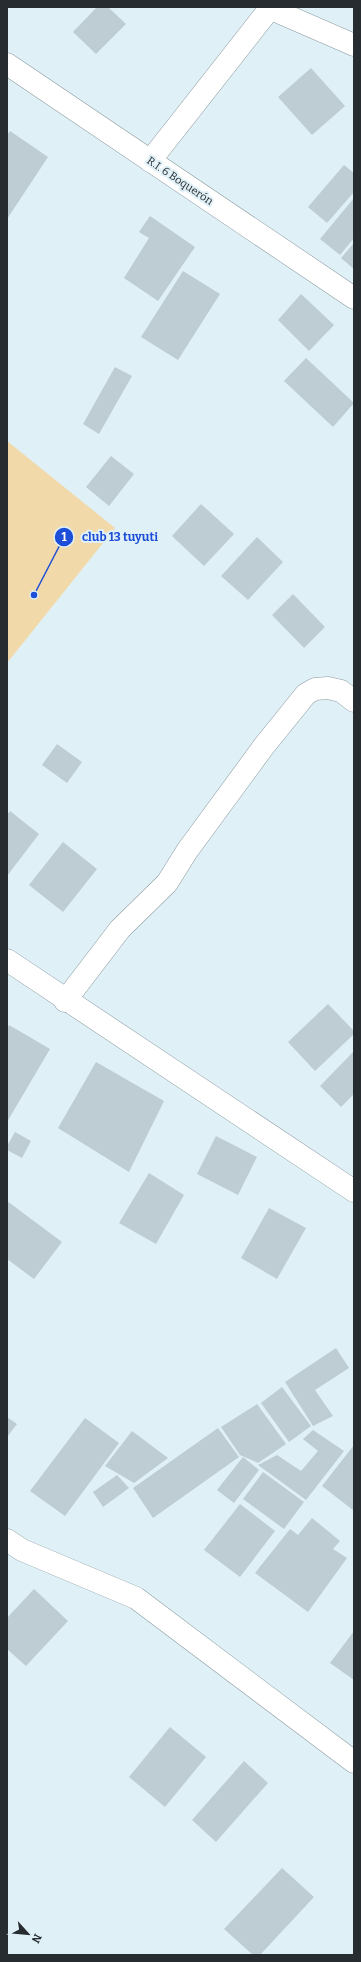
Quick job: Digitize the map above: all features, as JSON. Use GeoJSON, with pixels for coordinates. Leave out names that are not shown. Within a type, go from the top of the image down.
{"type":"FeatureCollection","features":[{"type":"Feature","properties":{"kind":"street"},"geometry":{"type":"LineString","coordinates":[[150,161],[270,8],[354,45]]}},
{"type":"Feature","properties":{"kind":"street","name":"R.I. 6 Boquerón"},"geometry":{"type":"LineString","coordinates":[[7,64],[354,298]]}},
{"type":"Feature","properties":{"kind":"street"},"geometry":{"type":"LineString","coordinates":[[65,1001],[120,929],[167,883],[187,851],[264,746],[306,694],[315,689],[328,688],[341,691],[354,701]]}},
{"type":"Feature","properties":{"kind":"street"},"geometry":{"type":"LineString","coordinates":[[7,960],[65,1001],[354,1191]]}},
{"type":"Feature","properties":{"kind":"street"},"geometry":{"type":"LineString","coordinates":[[7,1540],[22,1550],[136,1598],[354,1762]]}},
{"type":"Feature","properties":{"kind":"shaded area"},"geometry":{"type":"Polygon","coordinates":[[[7,441],[115,528],[7,663],[7,441]]]}},
{"type":"Feature","properties":{"kind":"building"},"geometry":{"type":"Polygon","coordinates":[[[97,7],[108,7],[126,24],[96,54],[73,32],[97,7]]]}},
{"type":"Feature","properties":{"kind":"building"},"geometry":{"type":"Polygon","coordinates":[[[311,68],[345,106],[312,135],[278,97],[311,68]]]}},
{"type":"Feature","properties":{"kind":"building"},"geometry":{"type":"Polygon","coordinates":[[[10,131],[48,157],[7,219],[7,135],[10,131]]]}},
{"type":"Feature","properties":{"kind":"building"},"geometry":{"type":"Polygon","coordinates":[[[344,165],[354,173],[354,192],[327,223],[308,207],[344,165]]]}},
{"type":"Feature","properties":{"kind":"building"},"geometry":{"type":"Polygon","coordinates":[[[354,198],[354,238],[340,255],[320,239],[354,198]]]}},
{"type":"Feature","properties":{"kind":"building"},"geometry":{"type":"Polygon","coordinates":[[[150,216],[195,247],[158,301],[124,278],[149,238],[139,232],[150,216]]]}},
{"type":"Feature","properties":{"kind":"building"},"geometry":{"type":"Polygon","coordinates":[[[354,243],[354,269],[341,258],[354,243]]]}},
{"type":"Feature","properties":{"kind":"building"},"geometry":{"type":"Polygon","coordinates":[[[183,271],[220,294],[178,360],[141,337],[183,271]]]}},
{"type":"Feature","properties":{"kind":"building"},"geometry":{"type":"Polygon","coordinates":[[[301,294],[334,325],[309,351],[278,320],[301,294]]]}},
{"type":"Feature","properties":{"kind":"building"},"geometry":{"type":"Polygon","coordinates":[[[306,358],[354,403],[333,427],[284,381],[306,358]]]}},
{"type":"Feature","properties":{"kind":"building"},"geometry":{"type":"Polygon","coordinates":[[[115,367],[132,376],[99,434],[83,424],[115,367]]]}},
{"type":"Feature","properties":{"kind":"building"},"geometry":{"type":"Polygon","coordinates":[[[111,456],[134,474],[109,506],[86,487],[111,456]]]}},
{"type":"Feature","properties":{"kind":"building"},"geometry":{"type":"Polygon","coordinates":[[[201,504],[234,534],[204,566],[172,536],[201,504]]]}},
{"type":"Feature","properties":{"kind":"building"},"geometry":{"type":"Polygon","coordinates":[[[257,537],[283,562],[248,600],[221,576],[257,537]]]}},
{"type":"Feature","properties":{"kind":"building"},"geometry":{"type":"Polygon","coordinates":[[[293,594],[325,627],[304,648],[272,615],[293,594]]]}},
{"type":"Feature","properties":{"kind":"building"},"geometry":{"type":"Polygon","coordinates":[[[57,744],[82,762],[67,783],[42,765],[57,744]]]}},
{"type":"Feature","properties":{"kind":"building"},"geometry":{"type":"Polygon","coordinates":[[[10,811],[39,834],[7,876],[7,815],[10,811]]]}},
{"type":"Feature","properties":{"kind":"building"},"geometry":{"type":"Polygon","coordinates":[[[63,842],[97,869],[63,912],[29,885],[63,842]]]}},
{"type":"Feature","properties":{"kind":"building"},"geometry":{"type":"Polygon","coordinates":[[[328,1004],[354,1031],[354,1034],[315,1071],[288,1042],[328,1004]]]}},
{"type":"Feature","properties":{"kind":"building"},"geometry":{"type":"Polygon","coordinates":[[[9,1025],[50,1049],[7,1122],[7,1029],[9,1025]]]}},
{"type":"Feature","properties":{"kind":"building"},"geometry":{"type":"Polygon","coordinates":[[[354,1051],[354,1094],[341,1107],[320,1086],[354,1051]]]}},
{"type":"Feature","properties":{"kind":"building"},"geometry":{"type":"Polygon","coordinates":[[[96,1062],[164,1101],[129,1172],[58,1128],[96,1062]]]}},
{"type":"Feature","properties":{"kind":"building"},"geometry":{"type":"Polygon","coordinates":[[[15,1132],[31,1141],[22,1158],[7,1150],[7,1146],[15,1132]]]}},
{"type":"Feature","properties":{"kind":"building"},"geometry":{"type":"Polygon","coordinates":[[[216,1136],[257,1157],[238,1195],[197,1174],[216,1136]]]}},
{"type":"Feature","properties":{"kind":"building"},"geometry":{"type":"Polygon","coordinates":[[[149,1173],[184,1195],[156,1244],[119,1223],[149,1173]]]}},
{"type":"Feature","properties":{"kind":"building"},"geometry":{"type":"Polygon","coordinates":[[[7,1201],[62,1242],[34,1279],[7,1259],[7,1201]]]}},
{"type":"Feature","properties":{"kind":"building"},"geometry":{"type":"Polygon","coordinates":[[[269,1208],[306,1228],[277,1279],[241,1258],[269,1208]]]}},
{"type":"Feature","properties":{"kind":"building"},"geometry":{"type":"Polygon","coordinates":[[[336,1348],[349,1368],[315,1390],[333,1416],[313,1426],[285,1382],[336,1348]]]}},
{"type":"Feature","properties":{"kind":"building"},"geometry":{"type":"Polygon","coordinates":[[[282,1387],[311,1426],[289,1442],[261,1403],[282,1387]]]}},
{"type":"Feature","properties":{"kind":"building"},"geometry":{"type":"Polygon","coordinates":[[[257,1404],[286,1444],[258,1463],[240,1455],[221,1427],[257,1404]]]}},
{"type":"Feature","properties":{"kind":"building"},"geometry":{"type":"Polygon","coordinates":[[[7,1417],[17,1424],[7,1437],[7,1417]]]}},
{"type":"Feature","properties":{"kind":"building"},"geometry":{"type":"Polygon","coordinates":[[[85,1418],[119,1443],[65,1516],[30,1491],[85,1418]]]}},
{"type":"Feature","properties":{"kind":"building"},"geometry":{"type":"Polygon","coordinates":[[[218,1428],[239,1457],[153,1518],[133,1488],[218,1428]]]}},
{"type":"Feature","properties":{"kind":"building"},"geometry":{"type":"Polygon","coordinates":[[[313,1430],[344,1451],[306,1500],[258,1465],[277,1455],[301,1471],[318,1451],[303,1439],[313,1430]]]}},
{"type":"Feature","properties":{"kind":"building"},"geometry":{"type":"Polygon","coordinates":[[[132,1431],[168,1458],[134,1483],[105,1466],[132,1431]]]}},
{"type":"Feature","properties":{"kind":"building"},"geometry":{"type":"Polygon","coordinates":[[[354,1445],[354,1511],[322,1486],[354,1445]]]}},
{"type":"Feature","properties":{"kind":"building"},"geometry":{"type":"Polygon","coordinates":[[[243,1457],[259,1470],[234,1503],[217,1490],[243,1457]]]}},
{"type":"Feature","properties":{"kind":"building"},"geometry":{"type":"Polygon","coordinates":[[[263,1472],[304,1502],[284,1529],[243,1499],[263,1472]]]}},
{"type":"Feature","properties":{"kind":"building"},"geometry":{"type":"Polygon","coordinates":[[[117,1475],[129,1488],[103,1507],[93,1492],[117,1475]]]}},
{"type":"Feature","properties":{"kind":"building"},"geometry":{"type":"Polygon","coordinates":[[[240,1504],[275,1531],[240,1577],[204,1550],[240,1504]]]}},
{"type":"Feature","properties":{"kind":"building"},"geometry":{"type":"Polygon","coordinates":[[[312,1518],[340,1541],[333,1549],[347,1558],[308,1612],[255,1573],[290,1529],[298,1535],[312,1518]]]}},
{"type":"Feature","properties":{"kind":"building"},"geometry":{"type":"Polygon","coordinates":[[[34,1589],[68,1621],[26,1666],[7,1649],[7,1618],[34,1589]]]}},
{"type":"Feature","properties":{"kind":"building"},"geometry":{"type":"Polygon","coordinates":[[[354,1631],[354,1680],[330,1663],[354,1631]]]}},
{"type":"Feature","properties":{"kind":"building"},"geometry":{"type":"Polygon","coordinates":[[[170,1727],[206,1757],[165,1807],[129,1777],[170,1727]]]}},
{"type":"Feature","properties":{"kind":"building"},"geometry":{"type":"Polygon","coordinates":[[[244,1761],[268,1783],[216,1842],[192,1820],[244,1761]]]}},
{"type":"Feature","properties":{"kind":"building"},"geometry":{"type":"Polygon","coordinates":[[[282,1868],[314,1897],[260,1955],[253,1955],[224,1929],[282,1868]]]}},
{"type":"Feature","properties":{"kind":"place","name":"club 13 tuyuti"},"geometry":{"type":"Point","coordinates":[34,595]}}]}
